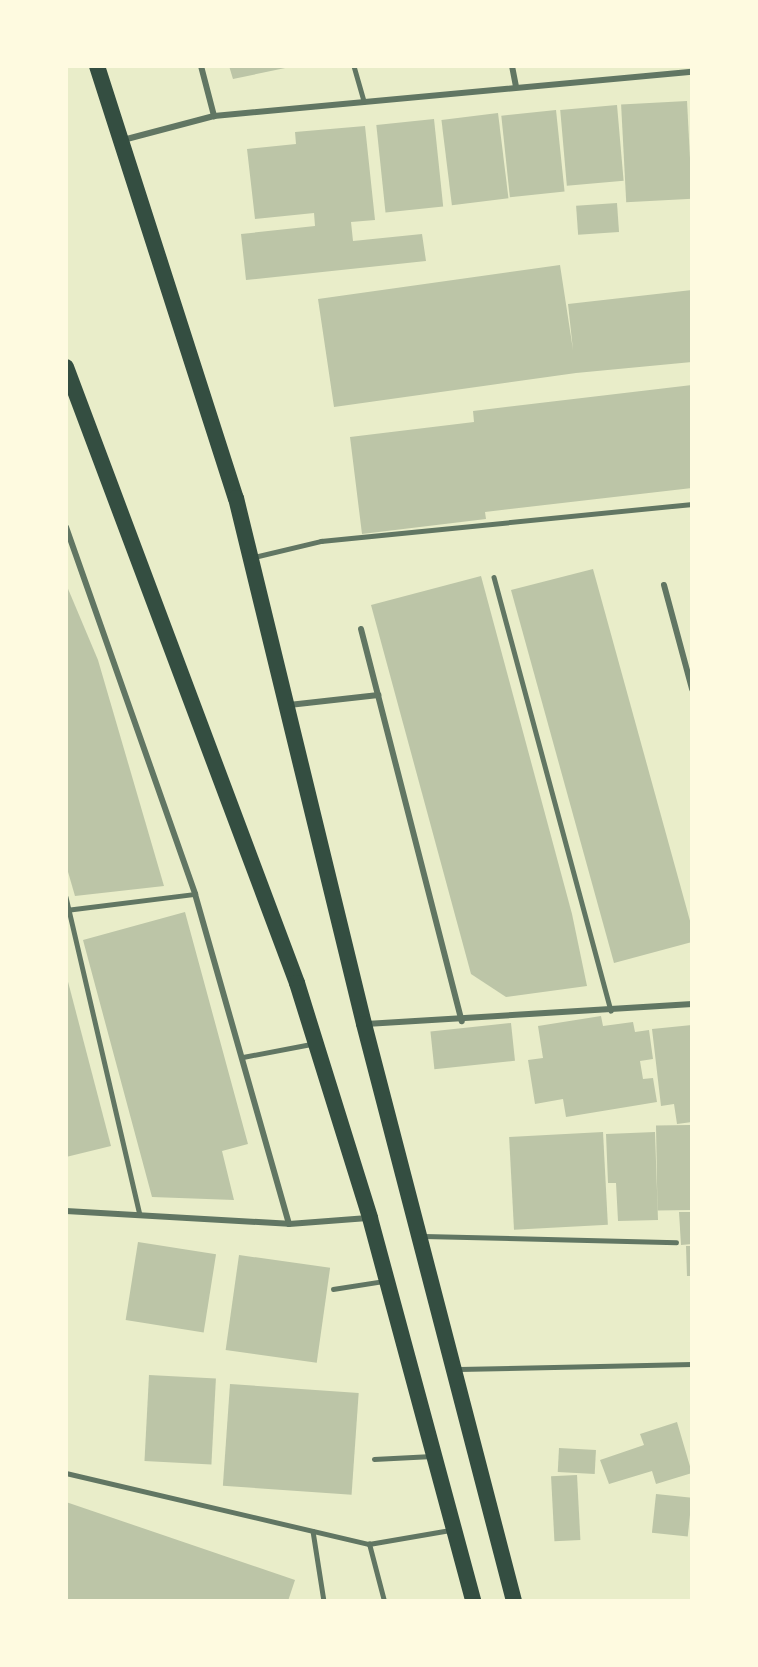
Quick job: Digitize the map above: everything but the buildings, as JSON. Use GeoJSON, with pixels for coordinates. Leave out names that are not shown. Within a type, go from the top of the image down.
{"type":"FeatureCollection","features":[{"type":"Feature","properties":{"kind":"highway"},"geometry":{"type":"LineString","coordinates":[[97,66],[123,140],[236,498],[364,1024],[514,1601]]}},
{"type":"Feature","properties":{"kind":"highway"},"geometry":{"type":"LineString","coordinates":[[67,372],[316,1043],[370,1218],[473,1601]]}},
{"type":"Feature","properties":{"kind":"street"},"geometry":{"type":"LineString","coordinates":[[201,66],[214,116]]}},
{"type":"Feature","properties":{"kind":"street"},"geometry":{"type":"LineString","coordinates":[[512,66],[516,86]]}},
{"type":"Feature","properties":{"kind":"street"},"geometry":{"type":"LineString","coordinates":[[123,140],[214,116],[683,69],[692,72]]}},
{"type":"Feature","properties":{"kind":"street"},"geometry":{"type":"LineString","coordinates":[[66,527],[195,894],[289,1224]]}},
{"type":"Feature","properties":{"kind":"street"},"geometry":{"type":"LineString","coordinates":[[664,585],[692,689]]}},
{"type":"Feature","properties":{"kind":"street"},"geometry":{"type":"LineString","coordinates":[[361,629],[462,1021]]}},
{"type":"Feature","properties":{"kind":"street"},"geometry":{"type":"LineString","coordinates":[[287,706],[378,695]]}},
{"type":"Feature","properties":{"kind":"street"},"geometry":{"type":"LineString","coordinates":[[364,1024],[462,1021],[692,1004]]}},
{"type":"Feature","properties":{"kind":"street"},"geometry":{"type":"LineString","coordinates":[[66,1211],[289,1224],[370,1218]]}},
{"type":"Feature","properties":{"kind":"lane"},"geometry":{"type":"LineString","coordinates":[[354,66],[364,102]]}},
{"type":"Feature","properties":{"kind":"lane"},"geometry":{"type":"LineString","coordinates":[[251,558],[303,544],[692,504]]}},
{"type":"Feature","properties":{"kind":"lane"},"geometry":{"type":"LineString","coordinates":[[494,577],[611,1011]]}},
{"type":"Feature","properties":{"kind":"lane"},"geometry":{"type":"LineString","coordinates":[[68,909],[195,894]]}},
{"type":"Feature","properties":{"kind":"lane"},"geometry":{"type":"LineString","coordinates":[[66,897],[140,1215]]}},
{"type":"Feature","properties":{"kind":"lane"},"geometry":{"type":"LineString","coordinates":[[243,1057],[316,1043]]}},
{"type":"Feature","properties":{"kind":"lane"},"geometry":{"type":"LineString","coordinates":[[419,1236],[676,1242]]}},
{"type":"Feature","properties":{"kind":"lane"},"geometry":{"type":"LineString","coordinates":[[333,1289],[386,1281]]}},
{"type":"Feature","properties":{"kind":"lane"},"geometry":{"type":"LineString","coordinates":[[453,1369],[692,1364]]}},
{"type":"Feature","properties":{"kind":"lane"},"geometry":{"type":"LineString","coordinates":[[374,1459],[434,1456]]}},
{"type":"Feature","properties":{"kind":"lane"},"geometry":{"type":"LineString","coordinates":[[66,1473],[369,1544],[454,1530]]}},
{"type":"Feature","properties":{"kind":"lane"},"geometry":{"type":"LineString","coordinates":[[313,1531],[324,1601]]}},
{"type":"Feature","properties":{"kind":"lane"},"geometry":{"type":"LineString","coordinates":[[369,1544],[384,1601]]}}]}
